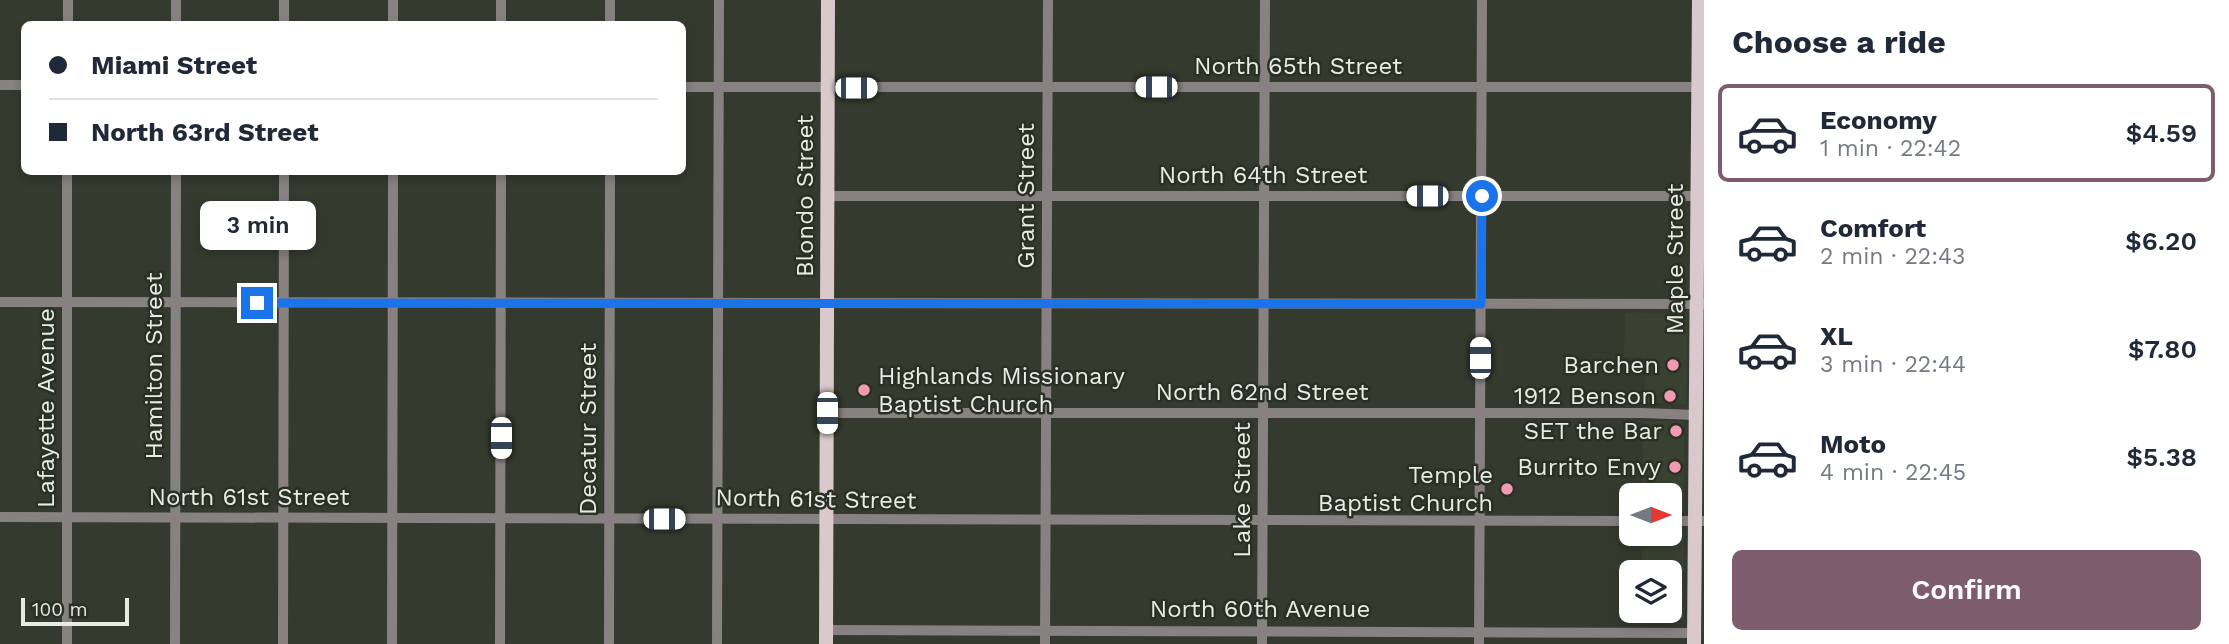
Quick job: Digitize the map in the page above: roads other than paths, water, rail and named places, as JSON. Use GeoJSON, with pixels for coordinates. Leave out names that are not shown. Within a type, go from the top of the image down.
{"type":"FeatureCollection","features":[{"type":"Feature","properties":{"kind":"main road","name":"Blondo Street"},"geometry":{"type":"LineString","coordinates":[[826,637],[828,0]]}},
{"type":"Feature","properties":{"kind":"main road","name":"Maple Street"},"geometry":{"type":"LineString","coordinates":[[1694,638],[1700,521],[1700,451],[1696,415],[1701,304],[1698,196],[1701,87],[1699,0]]}},
{"type":"Feature","properties":{"kind":"street"},"geometry":{"type":"LineString","coordinates":[[68,0],[68,21]]}},
{"type":"Feature","properties":{"kind":"street"},"geometry":{"type":"LineString","coordinates":[[176,0],[176,21]]}},
{"type":"Feature","properties":{"kind":"street"},"geometry":{"type":"LineString","coordinates":[[284,0],[284,21]]}},
{"type":"Feature","properties":{"kind":"street"},"geometry":{"type":"LineString","coordinates":[[393,0],[393,21]]}},
{"type":"Feature","properties":{"kind":"street"},"geometry":{"type":"LineString","coordinates":[[501,0],[501,21]]}},
{"type":"Feature","properties":{"kind":"street"},"geometry":{"type":"LineString","coordinates":[[610,0],[610,21]]}},
{"type":"Feature","properties":{"kind":"street"},"geometry":{"type":"LineString","coordinates":[[717,644],[719,0]]}},
{"type":"Feature","properties":{"kind":"street","name":"Grant Street"},"geometry":{"type":"LineString","coordinates":[[1045,644],[1048,0]]}},
{"type":"Feature","properties":{"kind":"street","name":"Lake Street"},"geometry":{"type":"LineString","coordinates":[[1262,644],[1265,0]]}},
{"type":"Feature","properties":{"kind":"street"},"geometry":{"type":"LineString","coordinates":[[1479,644],[1482,0]]}},
{"type":"Feature","properties":{"kind":"street"},"geometry":{"type":"LineString","coordinates":[[0,85],[21,85]]}},
{"type":"Feature","properties":{"kind":"street","name":"North 65th Street"},"geometry":{"type":"LineString","coordinates":[[686,87],[1701,87]]}},
{"type":"Feature","properties":{"kind":"street","name":"Lafayette Avenue"},"geometry":{"type":"LineString","coordinates":[[67,175],[67,644]]}},
{"type":"Feature","properties":{"kind":"street","name":"Hamilton Street"},"geometry":{"type":"LineString","coordinates":[[175,644],[176,175]]}},
{"type":"Feature","properties":{"kind":"street"},"geometry":{"type":"LineString","coordinates":[[283,644],[284,175]]}},
{"type":"Feature","properties":{"kind":"street"},"geometry":{"type":"LineString","coordinates":[[392,644],[393,175]]}},
{"type":"Feature","properties":{"kind":"street"},"geometry":{"type":"LineString","coordinates":[[500,644],[501,175]]}},
{"type":"Feature","properties":{"kind":"street","name":"Decatur Street"},"geometry":{"type":"LineString","coordinates":[[609,644],[610,175]]}},
{"type":"Feature","properties":{"kind":"street","name":"North 64th Street"},"geometry":{"type":"LineString","coordinates":[[828,196],[1698,196]]}},
{"type":"Feature","properties":{"kind":"street"},"geometry":{"type":"LineString","coordinates":[[0,302],[1701,304]]}},
{"type":"Feature","properties":{"kind":"street","name":"North 62nd Street"},"geometry":{"type":"LineString","coordinates":[[827,413],[1696,415]]}},
{"type":"Feature","properties":{"kind":"street","name":"North 61st Street"},"geometry":{"type":"LineString","coordinates":[[0,517],[1619,521]]}},
{"type":"Feature","properties":{"kind":"street"},"geometry":{"type":"LineString","coordinates":[[1682,521],[1700,521]]}},
{"type":"Feature","properties":{"kind":"street","name":"North 60th Avenue"},"geometry":{"type":"LineString","coordinates":[[826,637],[1045,630],[1479,630],[1694,638]]}},
{"type":"Feature","properties":{"kind":"place","name":"Barchen"},"geometry":{"type":"Point","coordinates":[1673,365]}},
{"type":"Feature","properties":{"kind":"place","name":"Highlands Missionary Baptist Church"},"geometry":{"type":"Point","coordinates":[864,390]}},
{"type":"Feature","properties":{"kind":"place","name":"1912 Benson"},"geometry":{"type":"Point","coordinates":[1670,396]}},
{"type":"Feature","properties":{"kind":"place","name":"SET the Bar"},"geometry":{"type":"Point","coordinates":[1676,431]}},
{"type":"Feature","properties":{"kind":"place","name":"Burrito Envy"},"geometry":{"type":"Point","coordinates":[1675,467]}},
{"type":"Feature","properties":{"kind":"place","name":"Temple Baptist Church"},"geometry":{"type":"Point","coordinates":[1507,489]}}]}
